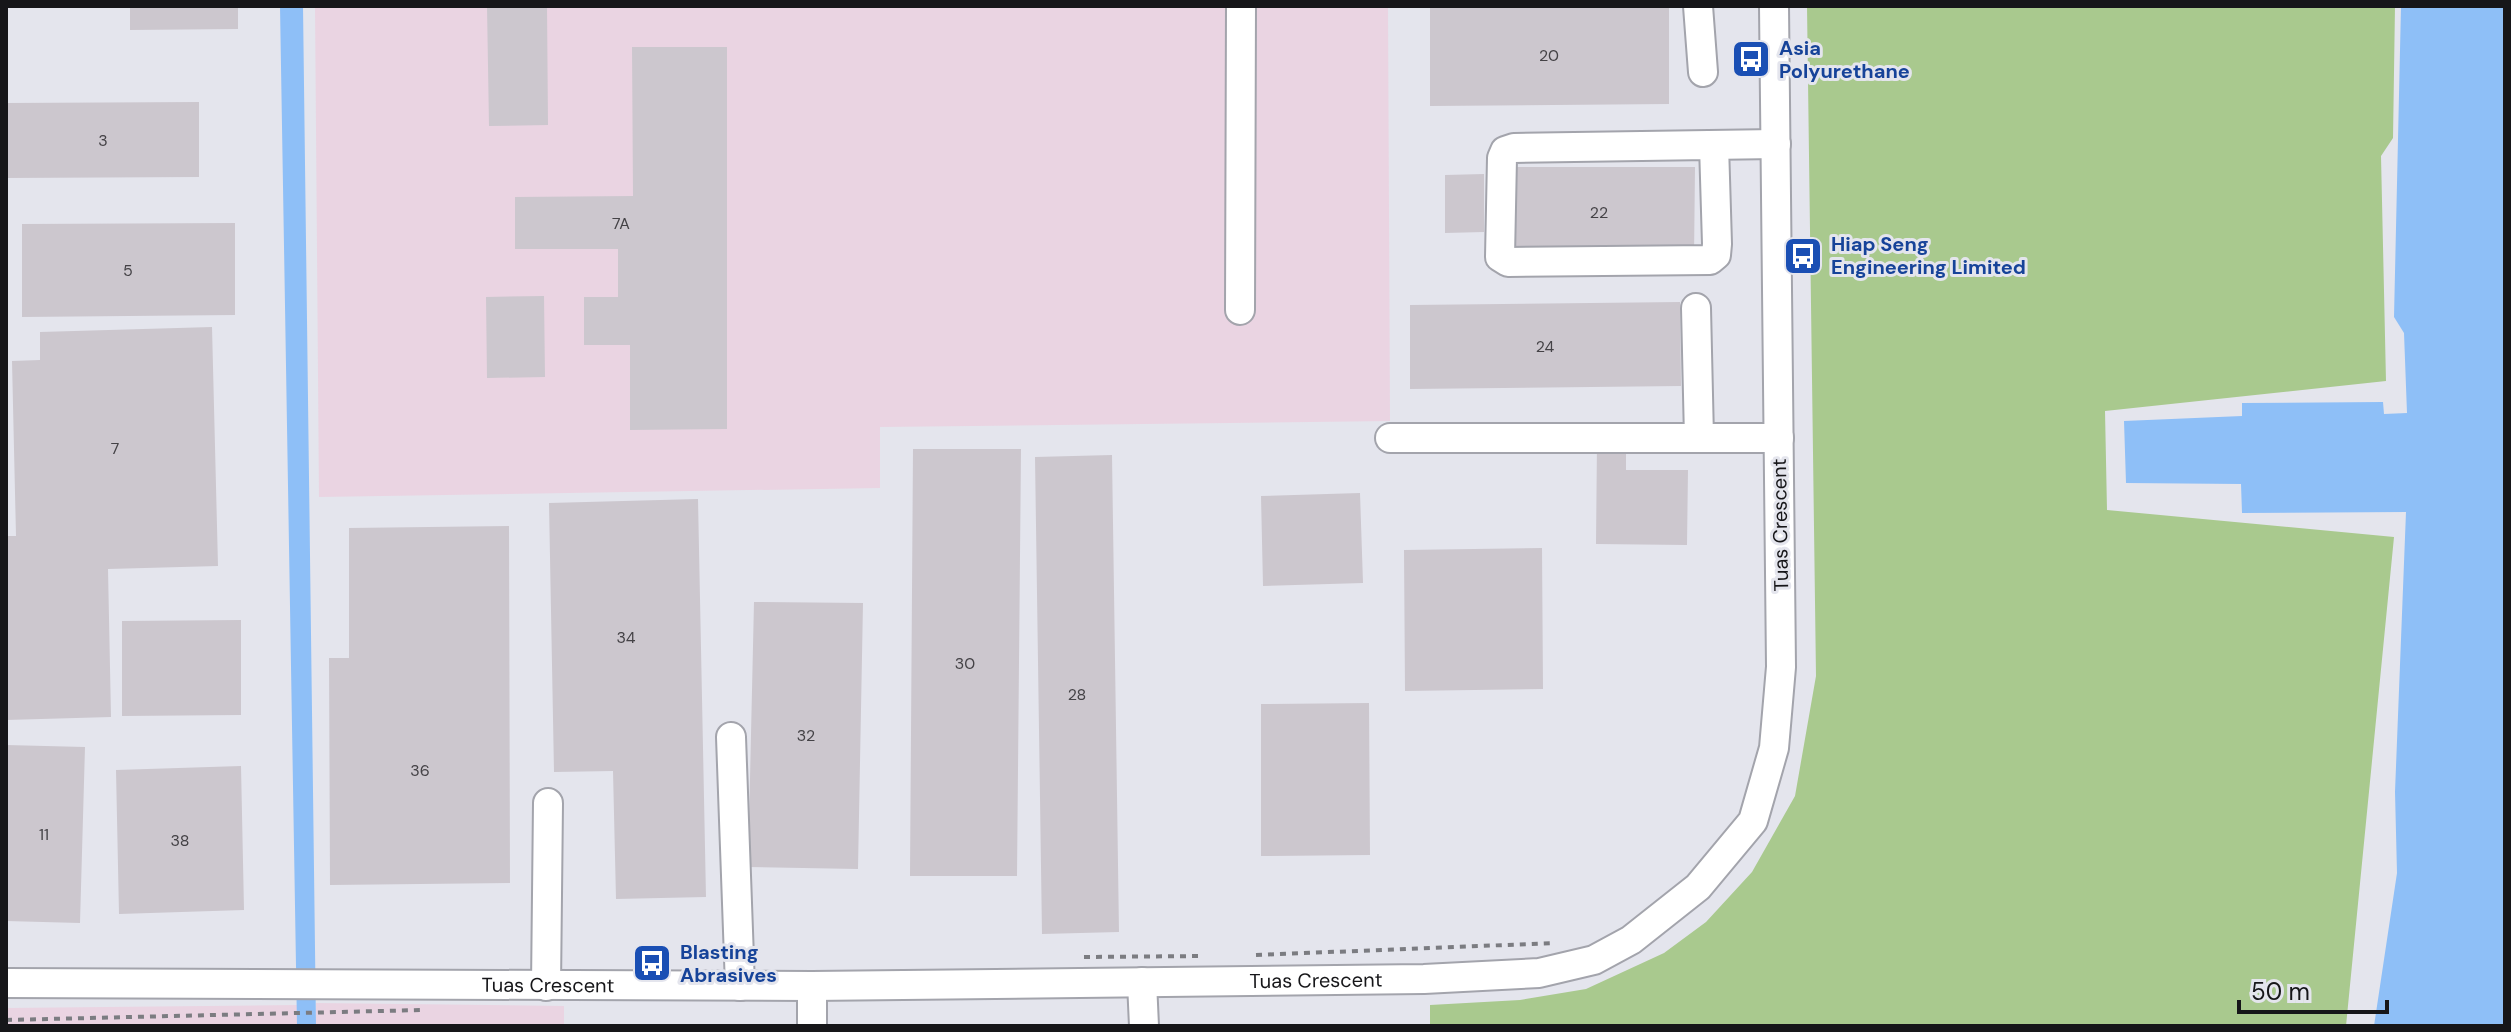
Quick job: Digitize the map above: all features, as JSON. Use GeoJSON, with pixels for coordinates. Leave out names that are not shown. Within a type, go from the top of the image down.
{"type":"FeatureCollection","features":[{"type":"Feature","properties":{"kind":"street"},"geometry":{"type":"LineString","coordinates":[[1240,310],[1241,6]]}},
{"type":"Feature","properties":{"kind":"street"},"geometry":{"type":"LineString","coordinates":[[1698,6],[1703,72]]}},
{"type":"Feature","properties":{"kind":"street","name":"Tuas Crescent"},"geometry":{"type":"LineString","coordinates":[[6,983],[812,986],[1424,979],[1539,973],[1594,960],[1631,940],[1698,887],[1753,821],[1774,748],[1781,667],[1779,438],[1782,131],[1774,6]]}},
{"type":"Feature","properties":{"kind":"street"},"geometry":{"type":"LineString","coordinates":[[1714,145],[1717,244],[1716,255],[1710,260],[1508,262],[1500,257],[1502,158],[1505,151],[1514,148],[1714,145],[1782,131]]}},
{"type":"Feature","properties":{"kind":"street"},"geometry":{"type":"LineString","coordinates":[[1696,308],[1699,438]]}},
{"type":"Feature","properties":{"kind":"street"},"geometry":{"type":"LineString","coordinates":[[1390,438],[1779,438]]}},
{"type":"Feature","properties":{"kind":"street"},"geometry":{"type":"LineString","coordinates":[[731,737],[740,986]]}},
{"type":"Feature","properties":{"kind":"street"},"geometry":{"type":"LineString","coordinates":[[546,986],[548,803]]}},
{"type":"Feature","properties":{"kind":"street"},"geometry":{"type":"LineString","coordinates":[[1142,982],[1144,1026]]}},
{"type":"Feature","properties":{"kind":"street"},"geometry":{"type":"LineString","coordinates":[[812,986],[812,1026]]}},
{"type":"Feature","properties":{"kind":"path"},"geometry":{"type":"LineString","coordinates":[[1241,956],[1560,943]]}},
{"type":"Feature","properties":{"kind":"path"},"geometry":{"type":"LineString","coordinates":[[1074,957],[1212,956]]}},
{"type":"Feature","properties":{"kind":"shaded area"},"geometry":{"type":"Polygon","coordinates":[[[315,6],[1388,6],[1390,421],[880,427],[880,488],[319,497],[315,6]]]}},
{"type":"Feature","properties":{"kind":"shaded area"},"geometry":{"type":"Polygon","coordinates":[[[316,1003],[564,1006],[564,1026],[316,1026],[316,1003]]]}},
{"type":"Feature","properties":{"kind":"shaded area"},"geometry":{"type":"Polygon","coordinates":[[[297,1005],[297,1026],[6,1026],[6,1008],[297,1005]]]}},
{"type":"Feature","properties":{"kind":"green space"},"geometry":{"type":"Polygon","coordinates":[[[1807,6],[2395,6],[2393,138],[2381,156],[2386,381],[2105,411],[2107,510],[2394,537],[2346,1026],[1430,1026],[1430,1005],[1520,1000],[1586,989],[1664,953],[1706,922],[1752,872],[1795,796],[1816,676],[1807,6]]]}},
{"type":"Feature","properties":{"kind":"water"},"geometry":{"type":"Polygon","coordinates":[[[280,6],[303,6],[316,1026],[297,1026],[280,6]]]}},
{"type":"Feature","properties":{"kind":"water"},"geometry":{"type":"Polygon","coordinates":[[[2401,6],[2505,6],[2505,1026],[2374,1026],[2397,873],[2395,792],[2406,512],[2242,513],[2241,484],[2126,483],[2124,421],[2242,416],[2242,403],[2383,402],[2384,414],[2407,413],[2404,333],[2394,317],[2401,6]]]}},
{"type":"Feature","properties":{"kind":"building"},"geometry":{"type":"Polygon","coordinates":[[[130,6],[238,6],[238,29],[130,30],[130,6]]]}},
{"type":"Feature","properties":{"kind":"building"},"geometry":{"type":"Polygon","coordinates":[[[487,6],[547,6],[548,125],[489,126],[487,6]]]}},
{"type":"Feature","properties":{"kind":"building"},"geometry":{"type":"Polygon","coordinates":[[[1430,6],[1669,6],[1669,104],[1430,106],[1430,6]]]}},
{"type":"Feature","properties":{"kind":"building"},"geometry":{"type":"Polygon","coordinates":[[[632,47],[727,47],[727,429],[630,430],[630,345],[584,345],[584,297],[618,297],[618,249],[515,249],[515,197],[633,196],[632,47]]]}},
{"type":"Feature","properties":{"kind":"building"},"geometry":{"type":"Polygon","coordinates":[[[199,102],[199,177],[6,178],[6,103],[199,102]]]}},
{"type":"Feature","properties":{"kind":"building"},"geometry":{"type":"Polygon","coordinates":[[[1504,167],[1695,167],[1694,258],[1503,257],[1504,167]]]}},
{"type":"Feature","properties":{"kind":"building"},"geometry":{"type":"Polygon","coordinates":[[[1484,174],[1484,232],[1445,233],[1445,175],[1484,174]]]}},
{"type":"Feature","properties":{"kind":"building"},"geometry":{"type":"Polygon","coordinates":[[[235,223],[235,315],[22,317],[22,224],[235,223]]]}},
{"type":"Feature","properties":{"kind":"building"},"geometry":{"type":"Polygon","coordinates":[[[544,296],[545,377],[487,378],[486,297],[544,296]]]}},
{"type":"Feature","properties":{"kind":"building"},"geometry":{"type":"Polygon","coordinates":[[[1680,302],[1681,386],[1410,389],[1410,305],[1680,302]]]}},
{"type":"Feature","properties":{"kind":"building"},"geometry":{"type":"Polygon","coordinates":[[[212,327],[218,566],[108,569],[111,717],[6,720],[6,536],[16,536],[12,361],[40,360],[40,332],[212,327]]]}},
{"type":"Feature","properties":{"kind":"building"},"geometry":{"type":"Polygon","coordinates":[[[1597,442],[1626,442],[1626,470],[1688,470],[1687,545],[1596,544],[1597,442]]]}},
{"type":"Feature","properties":{"kind":"building"},"geometry":{"type":"Polygon","coordinates":[[[913,449],[1021,449],[1017,876],[910,876],[913,449]]]}},
{"type":"Feature","properties":{"kind":"building"},"geometry":{"type":"Polygon","coordinates":[[[1112,455],[1119,932],[1042,934],[1035,457],[1112,455]]]}},
{"type":"Feature","properties":{"kind":"building"},"geometry":{"type":"Polygon","coordinates":[[[1360,493],[1363,583],[1263,586],[1261,496],[1360,493]]]}},
{"type":"Feature","properties":{"kind":"building"},"geometry":{"type":"Polygon","coordinates":[[[698,499],[706,897],[616,899],[613,771],[554,772],[549,503],[698,499]]]}},
{"type":"Feature","properties":{"kind":"building"},"geometry":{"type":"Polygon","coordinates":[[[509,526],[510,883],[330,885],[329,658],[349,658],[349,528],[509,526]]]}},
{"type":"Feature","properties":{"kind":"building"},"geometry":{"type":"Polygon","coordinates":[[[1542,548],[1543,689],[1405,691],[1404,550],[1542,548]]]}},
{"type":"Feature","properties":{"kind":"building"},"geometry":{"type":"Polygon","coordinates":[[[754,602],[863,603],[858,869],[748,867],[754,602]]]}},
{"type":"Feature","properties":{"kind":"building"},"geometry":{"type":"Polygon","coordinates":[[[241,620],[241,715],[122,716],[122,621],[241,620]]]}},
{"type":"Feature","properties":{"kind":"building"},"geometry":{"type":"Polygon","coordinates":[[[1369,703],[1370,855],[1261,856],[1261,704],[1369,703]]]}},
{"type":"Feature","properties":{"kind":"building"},"geometry":{"type":"Polygon","coordinates":[[[6,745],[85,747],[80,923],[6,921],[6,745]]]}},
{"type":"Feature","properties":{"kind":"building"},"geometry":{"type":"Polygon","coordinates":[[[241,766],[244,910],[119,914],[116,770],[241,766]]]}},
{"type":"Feature","properties":{"kind":"place","name":"Asia Polyurethane"},"geometry":{"type":"Point","coordinates":[1751,59]}},
{"type":"Feature","properties":{"kind":"place","name":"Hiap Seng Engineering Limited"},"geometry":{"type":"Point","coordinates":[1803,256]}},
{"type":"Feature","properties":{"kind":"place","name":"Blasting Abrasives"},"geometry":{"type":"Point","coordinates":[652,963]}}]}
